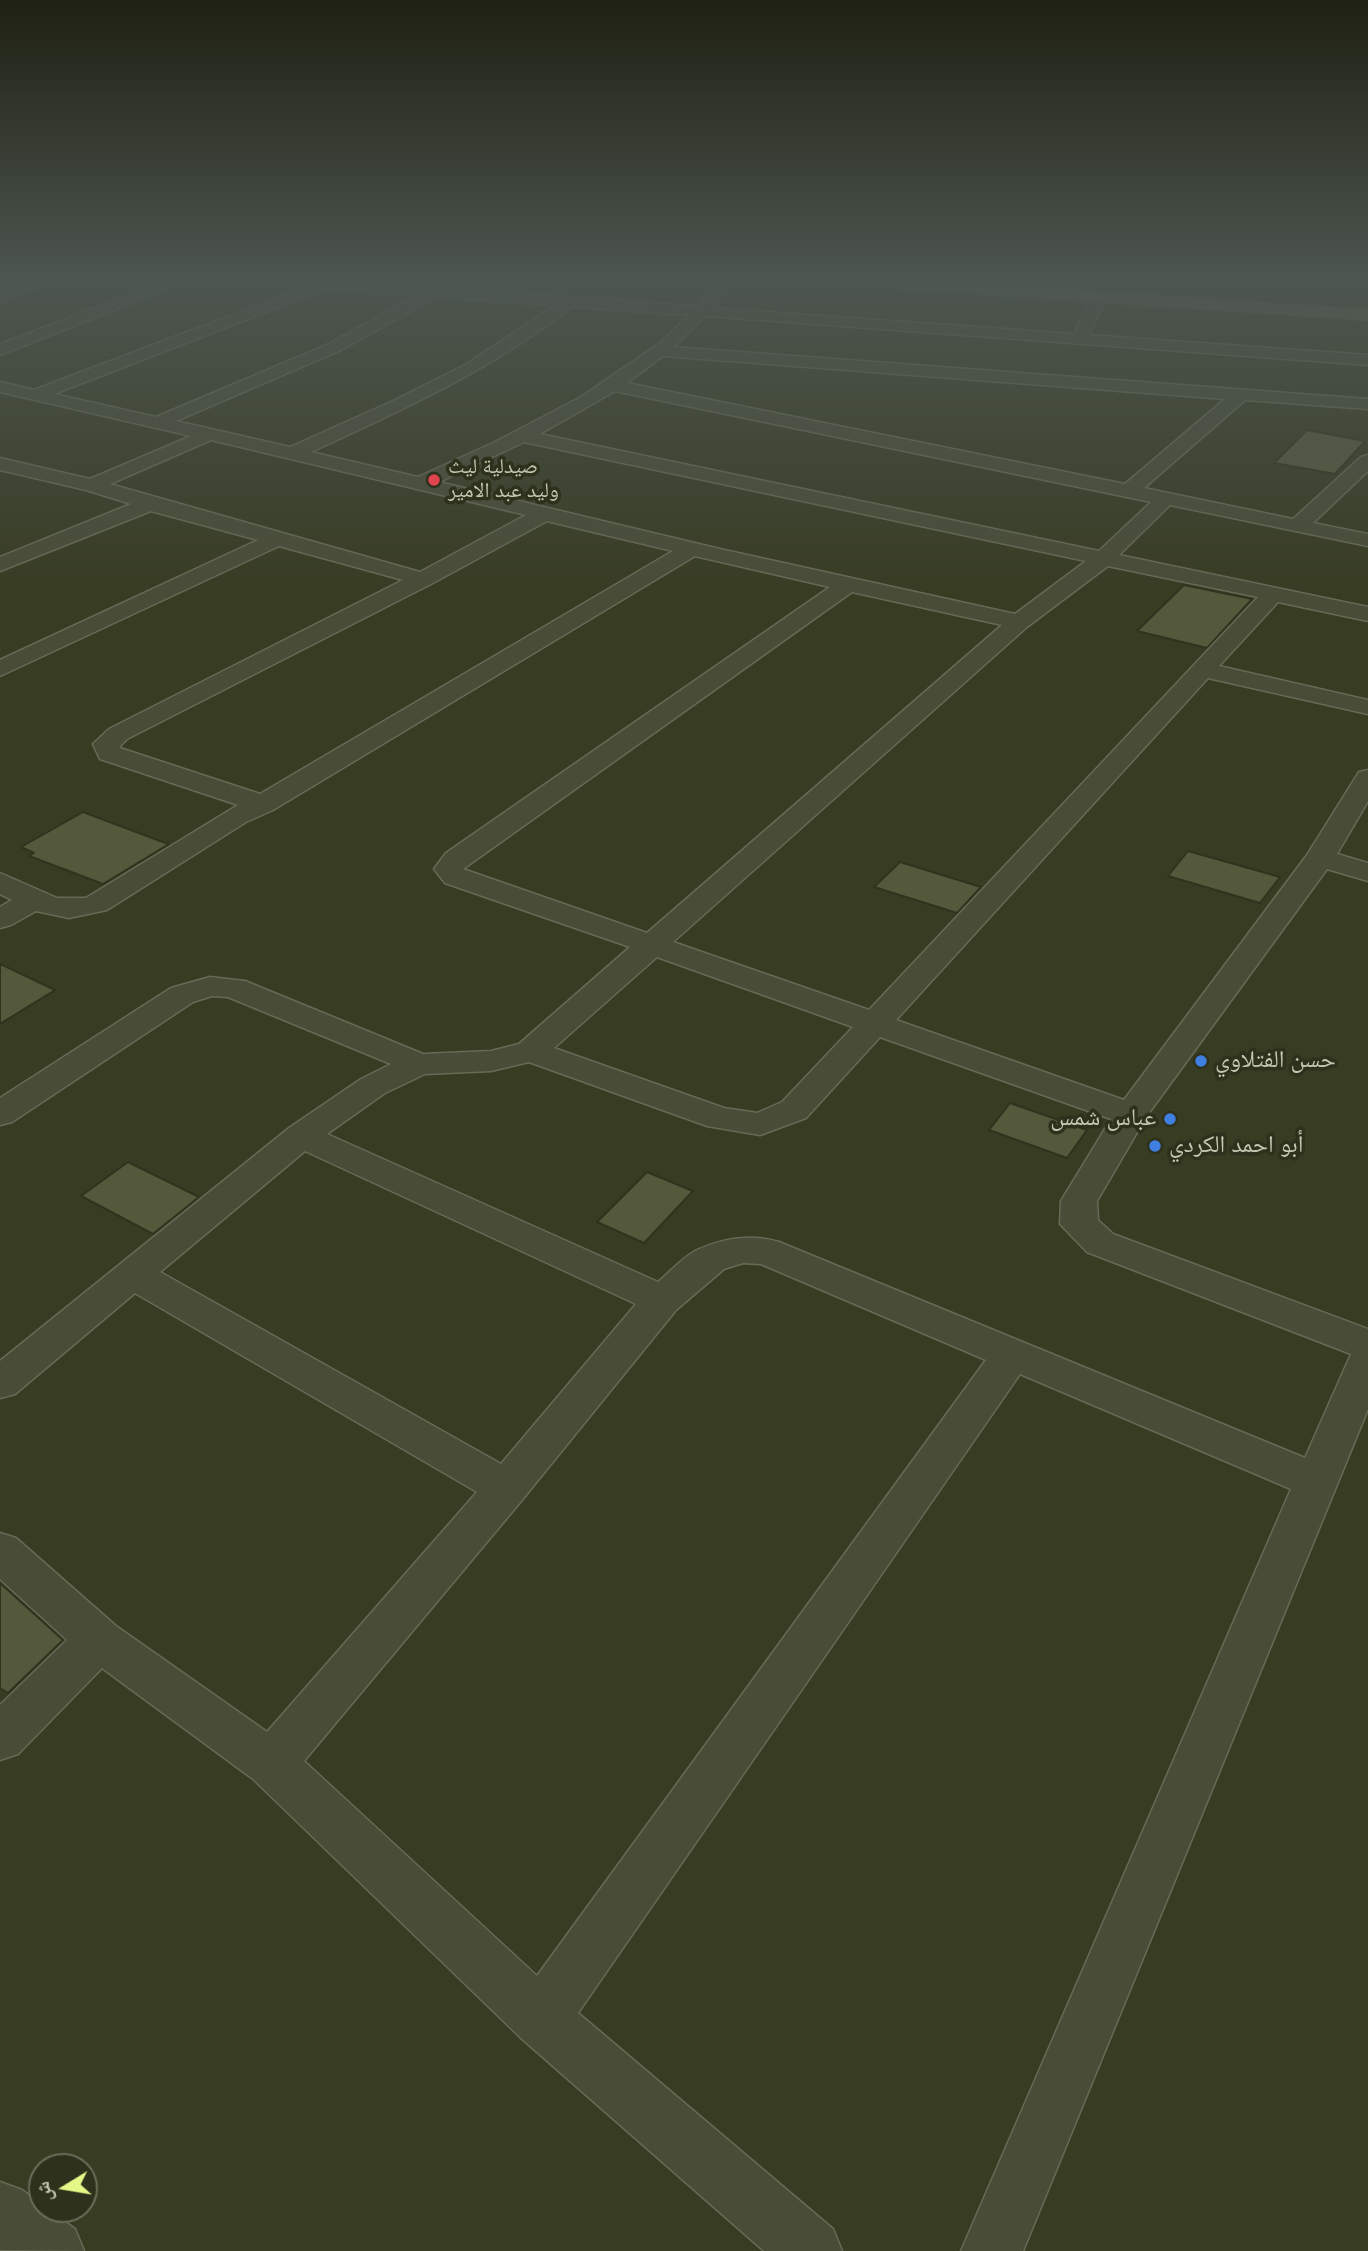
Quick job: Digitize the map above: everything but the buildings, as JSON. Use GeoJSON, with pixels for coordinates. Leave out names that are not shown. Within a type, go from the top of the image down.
{"type":"FeatureCollection","features":[{"type":"Feature","properties":{"kind":"street"},"geometry":{"type":"LineString","coordinates":[[36,396],[62,386]]}},
{"type":"Feature","properties":{"kind":"street"},"geometry":{"type":"LineString","coordinates":[[155,424],[244,386]]}},
{"type":"Feature","properties":{"kind":"street"},"geometry":{"type":"LineString","coordinates":[[290,454],[434,386]]}},
{"type":"Feature","properties":{"kind":"street"},"geometry":{"type":"LineString","coordinates":[[421,483],[522,436],[608,386]]}},
{"type":"Feature","properties":{"kind":"street"},"geometry":{"type":"LineString","coordinates":[[615,386],[1368,540]]}},
{"type":"Feature","properties":{"kind":"street"},"geometry":{"type":"LineString","coordinates":[[1129,386],[1368,404]]}},
{"type":"Feature","properties":{"kind":"street"},"geometry":{"type":"LineString","coordinates":[[0,387],[421,483],[542,515],[847,586],[1019,622]]}},
{"type":"Feature","properties":{"kind":"street"},"geometry":{"type":"LineString","coordinates":[[1129,491],[1240,396]]}},
{"type":"Feature","properties":{"kind":"street"},"geometry":{"type":"LineString","coordinates":[[92,485],[208,435]]}},
{"type":"Feature","properties":{"kind":"street"},"geometry":{"type":"LineString","coordinates":[[522,436],[1368,614]]}},
{"type":"Feature","properties":{"kind":"street"},"geometry":{"type":"LineString","coordinates":[[1296,527],[1368,461]]}},
{"type":"Feature","properties":{"kind":"street"},"geometry":{"type":"LineString","coordinates":[[0,464],[92,485],[150,504],[423,579]]}},
{"type":"Feature","properties":{"kind":"street"},"geometry":{"type":"LineString","coordinates":[[0,481],[28,470]]}},
{"type":"Feature","properties":{"kind":"street"},"geometry":{"type":"LineString","coordinates":[[0,1383],[301,1136],[373,1086],[419,1065],[491,1061],[531,1051],[1019,622],[1103,559],[1165,499]]}},
{"type":"Feature","properties":{"kind":"street"},"geometry":{"type":"LineString","coordinates":[[0,565],[150,504]]}},
{"type":"Feature","properties":{"kind":"street"},"geometry":{"type":"LineString","coordinates":[[263,804],[109,753],[106,744],[118,734],[423,579],[542,515]]}},
{"type":"Feature","properties":{"kind":"street"},"geometry":{"type":"LineString","coordinates":[[0,669],[279,538]]}},
{"type":"Feature","properties":{"kind":"street"},"geometry":{"type":"LineString","coordinates":[[0,883],[58,910],[77,910],[96,904],[236,816],[263,804],[692,549]]}},
{"type":"Feature","properties":{"kind":"street"},"geometry":{"type":"LineString","coordinates":[[847,586],[456,859],[448,869],[455,877],[653,944],[1131,1114]]}},
{"type":"Feature","properties":{"kind":"street"},"geometry":{"type":"LineString","coordinates":[[531,1051],[719,1118],[760,1124],[794,1110],[1274,593]]}},
{"type":"Feature","properties":{"kind":"street"},"geometry":{"type":"LineString","coordinates":[[1203,670],[1368,707]]}},
{"type":"Feature","properties":{"kind":"street"},"geometry":{"type":"LineString","coordinates":[[1368,778],[1320,858],[1131,1114],[1079,1201],[1079,1224],[1100,1243],[1368,1345]]}},
{"type":"Feature","properties":{"kind":"street"},"geometry":{"type":"LineString","coordinates":[[1320,858],[1368,872]]}},
{"type":"Feature","properties":{"kind":"street"},"geometry":{"type":"LineString","coordinates":[[0,919],[34,900]]}},
{"type":"Feature","properties":{"kind":"street"},"geometry":{"type":"LineString","coordinates":[[0,1114],[182,995],[210,986],[234,988],[419,1065]]}},
{"type":"Feature","properties":{"kind":"street"},"geometry":{"type":"LineString","coordinates":[[301,1136],[662,1300]]}},
{"type":"Feature","properties":{"kind":"street"},"geometry":{"type":"LineString","coordinates":[[271,1763],[507,1488],[662,1300],[710,1260],[741,1250],[766,1251],[1011,1356],[1316,1481]]}},
{"type":"Feature","properties":{"kind":"street"},"geometry":{"type":"LineString","coordinates":[[131,1273],[507,1488]]}},
{"type":"Feature","properties":{"kind":"street"},"geometry":{"type":"LineString","coordinates":[[541,2018],[1011,1356]]}},
{"type":"Feature","properties":{"kind":"street"},"geometry":{"type":"LineString","coordinates":[[992,2251],[1368,1359]]}},
{"type":"Feature","properties":{"kind":"street"},"geometry":{"type":"LineString","coordinates":[[0,1551],[100,1640],[271,1763],[541,2018],[811,2251]]}},
{"type":"Feature","properties":{"kind":"street"},"geometry":{"type":"LineString","coordinates":[[0,1738],[100,1640]]}},
{"type":"Feature","properties":{"kind":"street"},"geometry":{"type":"LineString","coordinates":[[0,2212],[53,2251]]}},
{"type":"Feature","properties":{"kind":"place","name":"صيدلية ليث وليد عبد الامير"},"geometry":{"type":"Point","coordinates":[434,480]}},
{"type":"Feature","properties":{"kind":"place","name":"حسن الفتلاوي"},"geometry":{"type":"Point","coordinates":[1201,1061]}},
{"type":"Feature","properties":{"kind":"place","name":"عباس شمس"},"geometry":{"type":"Point","coordinates":[1170,1119]}},
{"type":"Feature","properties":{"kind":"place","name":"أبو احمد الكردي"},"geometry":{"type":"Point","coordinates":[1155,1146]}}]}
